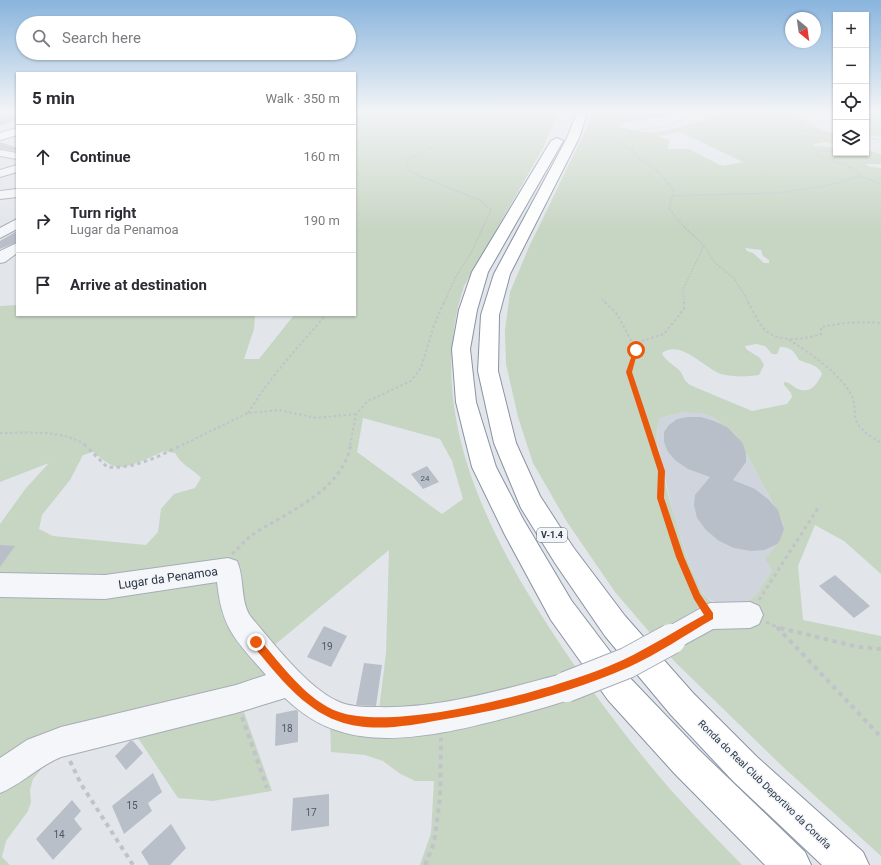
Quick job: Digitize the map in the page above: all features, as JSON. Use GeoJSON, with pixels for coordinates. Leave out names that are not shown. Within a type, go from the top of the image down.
{"type":"FeatureCollection","features":[{"type":"Feature","properties":{"kind":"main road","name":"Ronda do Real Club Deportivo da Coruña"},"geometry":{"type":"LineString","coordinates":[[552,150],[480,272],[468,310],[461,349],[466,402],[484,467],[514,527],[562,610],[619,689],[687,762],[792,865]]}},
{"type":"Feature","properties":{"kind":"main road","name":"Ronda do Real Club Deportivo da Coruña"},"geometry":{"type":"LineString","coordinates":[[567,150],[502,274],[490,315],[488,371],[505,443],[530,501],[564,555],[615,626],[682,704],[730,752],[850,865]]}},
{"type":"Feature","properties":{"kind":"street"},"geometry":{"type":"LineString","coordinates":[[0,153],[16,156]]}},
{"type":"Feature","properties":{"kind":"street"},"geometry":{"type":"LineString","coordinates":[[0,174],[16,168]]}},
{"type":"Feature","properties":{"kind":"street"},"geometry":{"type":"LineString","coordinates":[[0,195],[16,193]]}},
{"type":"Feature","properties":{"kind":"street"},"geometry":{"type":"LineString","coordinates":[[0,234],[16,224]]}},
{"type":"Feature","properties":{"kind":"street","name":"Lugar da Penamoa"},"geometry":{"type":"LineString","coordinates":[[0,584],[104,587],[228,569],[236,618],[290,682],[319,708],[340,717],[372,722],[410,721],[478,710],[566,687],[627,663],[710,616],[750,615]]}},
{"type":"Feature","properties":{"kind":"street"},"geometry":{"type":"LineString","coordinates":[[0,777],[38,751],[61,742],[236,698],[290,682]]}},
{"type":"Feature","properties":{"kind":"path"},"geometry":{"type":"LineString","coordinates":[[228,569],[232,554],[251,536],[309,500],[329,484],[349,453],[356,414],[368,401],[411,381],[421,368],[433,328],[455,278],[471,254],[491,210],[479,200],[413,173],[406,167],[407,160],[427,150]]}},
{"type":"Feature","properties":{"kind":"path"},"geometry":{"type":"LineString","coordinates":[[633,151],[641,160],[664,177],[674,191],[669,209],[683,226],[704,245],[714,262],[734,278],[764,328],[771,335],[789,339],[810,338],[820,334],[821,327],[844,322],[859,321],[881,323]]}},
{"type":"Feature","properties":{"kind":"path"},"geometry":{"type":"LineString","coordinates":[[833,151],[818,151],[818,155],[857,170],[860,176]]}},
{"type":"Feature","properties":{"kind":"path"},"geometry":{"type":"LineString","coordinates":[[672,196],[777,193],[830,185],[860,176],[881,184]]}},
{"type":"Feature","properties":{"kind":"path"},"geometry":{"type":"LineString","coordinates":[[632,344],[664,334],[684,309],[683,290],[704,245]]}},
{"type":"Feature","properties":{"kind":"path"},"geometry":{"type":"LineString","coordinates":[[602,299],[617,314],[636,350],[629,372],[661,471],[660,498],[680,557],[697,596],[710,616]]}},
{"type":"Feature","properties":{"kind":"path"},"geometry":{"type":"LineString","coordinates":[[248,413],[260,393],[277,371],[325,316]]}},
{"type":"Feature","properties":{"kind":"path"},"geometry":{"type":"LineString","coordinates":[[789,339],[804,348],[850,392],[856,407],[856,420],[862,429],[881,443]]}},
{"type":"Feature","properties":{"kind":"path"},"geometry":{"type":"LineString","coordinates":[[0,433],[50,434],[72,438],[88,446],[108,466],[123,468],[151,460],[248,413],[279,410],[316,418],[356,414]]}},
{"type":"Feature","properties":{"kind":"path"},"geometry":{"type":"LineString","coordinates":[[818,508],[750,615],[779,628],[858,647],[881,649]]}},
{"type":"Feature","properties":{"kind":"path"},"geometry":{"type":"LineString","coordinates":[[779,628],[881,737]]}},
{"type":"Feature","properties":{"kind":"path"},"geometry":{"type":"LineString","coordinates":[[236,698],[267,788]]}},
{"type":"Feature","properties":{"kind":"path"},"geometry":{"type":"LineString","coordinates":[[425,865],[434,843],[440,798],[442,745],[438,716]]}},
{"type":"Feature","properties":{"kind":"path"},"geometry":{"type":"LineString","coordinates":[[61,742],[81,784],[133,865]]}},
{"type":"Feature","properties":{"kind":"shaded area"},"geometry":{"type":"Polygon","coordinates":[[[684,412],[700,412],[711,416],[737,436],[783,522],[783,534],[777,544],[772,570],[756,595],[737,608],[721,606],[706,597],[697,584],[674,518],[657,442],[658,418],[684,412]]]}},
{"type":"Feature","properties":{"kind":"green space"},"geometry":{"type":"Polygon","coordinates":[[[356,150],[542,150],[464,286],[453,334],[452,382],[458,429],[471,476],[489,521],[511,564],[536,607],[587,684],[641,755],[670,789],[742,865],[420,865],[431,833],[434,781],[415,781],[399,773],[383,761],[365,755],[331,752],[330,724],[291,697],[244,712],[272,791],[213,801],[178,798],[124,717],[44,766],[33,779],[30,790],[31,802],[28,811],[6,841],[2,857],[10,865],[0,865],[0,524],[26,488],[49,463],[0,482],[0,306],[16,305],[16,316],[255,316],[254,329],[244,359],[259,359],[293,316],[356,316],[356,150]],[[363,418],[357,452],[442,514],[463,499],[452,461],[440,439],[363,418]],[[164,451],[148,459],[122,467],[108,463],[93,452],[83,455],[70,480],[42,515],[39,529],[53,536],[146,545],[158,532],[161,509],[174,494],[195,488],[201,478],[184,464],[175,453],[164,451]],[[389,550],[271,648],[330,706],[379,710],[386,653],[389,550]]]}},
{"type":"Feature","properties":{"kind":"green space"},"geometry":{"type":"Polygon","coordinates":[[[576,150],[692,150],[722,166],[744,162],[719,150],[833,150],[833,156],[869,156],[869,151],[881,154],[881,164],[864,164],[871,167],[881,168],[881,574],[844,541],[815,525],[798,566],[803,620],[881,636],[881,856],[781,765],[675,662],[615,592],[567,522],[533,463],[518,417],[506,364],[505,330],[510,292],[529,247],[576,150]],[[745,248],[764,263],[769,263],[769,260],[763,256],[761,250],[745,248]],[[756,344],[745,346],[746,349],[760,358],[764,365],[759,375],[750,376],[721,374],[685,352],[669,350],[662,353],[667,360],[679,370],[690,385],[752,411],[787,404],[792,397],[791,393],[784,385],[784,382],[798,389],[807,390],[816,384],[822,374],[815,366],[799,360],[790,349],[780,347],[777,354],[772,354],[765,346],[756,344]],[[684,412],[659,418],[657,442],[659,455],[676,523],[699,587],[709,600],[720,605],[737,608],[756,595],[772,570],[765,559],[781,538],[783,522],[737,436],[711,416],[700,413],[684,412]]]}},
{"type":"Feature","properties":{"kind":"building"},"geometry":{"type":"Polygon","coordinates":[[[16,232],[16,242],[0,249],[0,241],[16,232]]]}},
{"type":"Feature","properties":{"kind":"building"},"geometry":{"type":"Polygon","coordinates":[[[701,417],[727,427],[742,442],[746,453],[746,462],[733,480],[755,489],[768,499],[778,510],[784,529],[777,544],[765,550],[751,551],[734,548],[719,541],[706,530],[697,518],[694,505],[695,495],[710,477],[688,469],[676,461],[668,452],[664,442],[664,432],[669,425],[677,419],[701,417]]]}},
{"type":"Feature","properties":{"kind":"building"},"geometry":{"type":"Polygon","coordinates":[[[427,466],[439,482],[423,489],[411,474],[427,466]]]}},
{"type":"Feature","properties":{"kind":"building"},"geometry":{"type":"Polygon","coordinates":[[[0,545],[15,546],[0,567],[0,545]]]}},
{"type":"Feature","properties":{"kind":"building"},"geometry":{"type":"Polygon","coordinates":[[[835,575],[870,606],[854,618],[819,586],[835,575]]]}},
{"type":"Feature","properties":{"kind":"building"},"geometry":{"type":"Polygon","coordinates":[[[324,626],[347,636],[331,667],[307,657],[324,626]]]}},
{"type":"Feature","properties":{"kind":"building"},"geometry":{"type":"Polygon","coordinates":[[[364,663],[382,665],[376,706],[356,705],[364,663]]]}},
{"type":"Feature","properties":{"kind":"building"},"geometry":{"type":"Polygon","coordinates":[[[296,710],[298,711],[298,742],[275,746],[276,714],[296,710]]]}},
{"type":"Feature","properties":{"kind":"building"},"geometry":{"type":"Polygon","coordinates":[[[130,741],[133,741],[143,753],[126,770],[115,756],[130,741]]]}},
{"type":"Feature","properties":{"kind":"building"},"geometry":{"type":"Polygon","coordinates":[[[153,773],[162,792],[148,803],[152,811],[124,834],[112,806],[153,773]]]}},
{"type":"Feature","properties":{"kind":"building"},"geometry":{"type":"Polygon","coordinates":[[[329,794],[329,826],[291,831],[293,798],[329,794]]]}},
{"type":"Feature","properties":{"kind":"building"},"geometry":{"type":"Polygon","coordinates":[[[72,800],[81,811],[74,819],[82,829],[53,860],[36,839],[72,800]]]}},
{"type":"Feature","properties":{"kind":"building"},"geometry":{"type":"Polygon","coordinates":[[[171,824],[186,848],[170,865],[149,865],[141,852],[171,824]]]}},
{"type":"Feature","properties":{"kind":"route"},"geometry":{"type":"LineString","coordinates":[[256,642],[290,682],[319,708],[340,717],[372,722],[410,721],[478,710],[566,687],[627,663],[710,616],[697,596],[680,557],[660,498],[661,471],[629,372],[636,350]]}}]}
